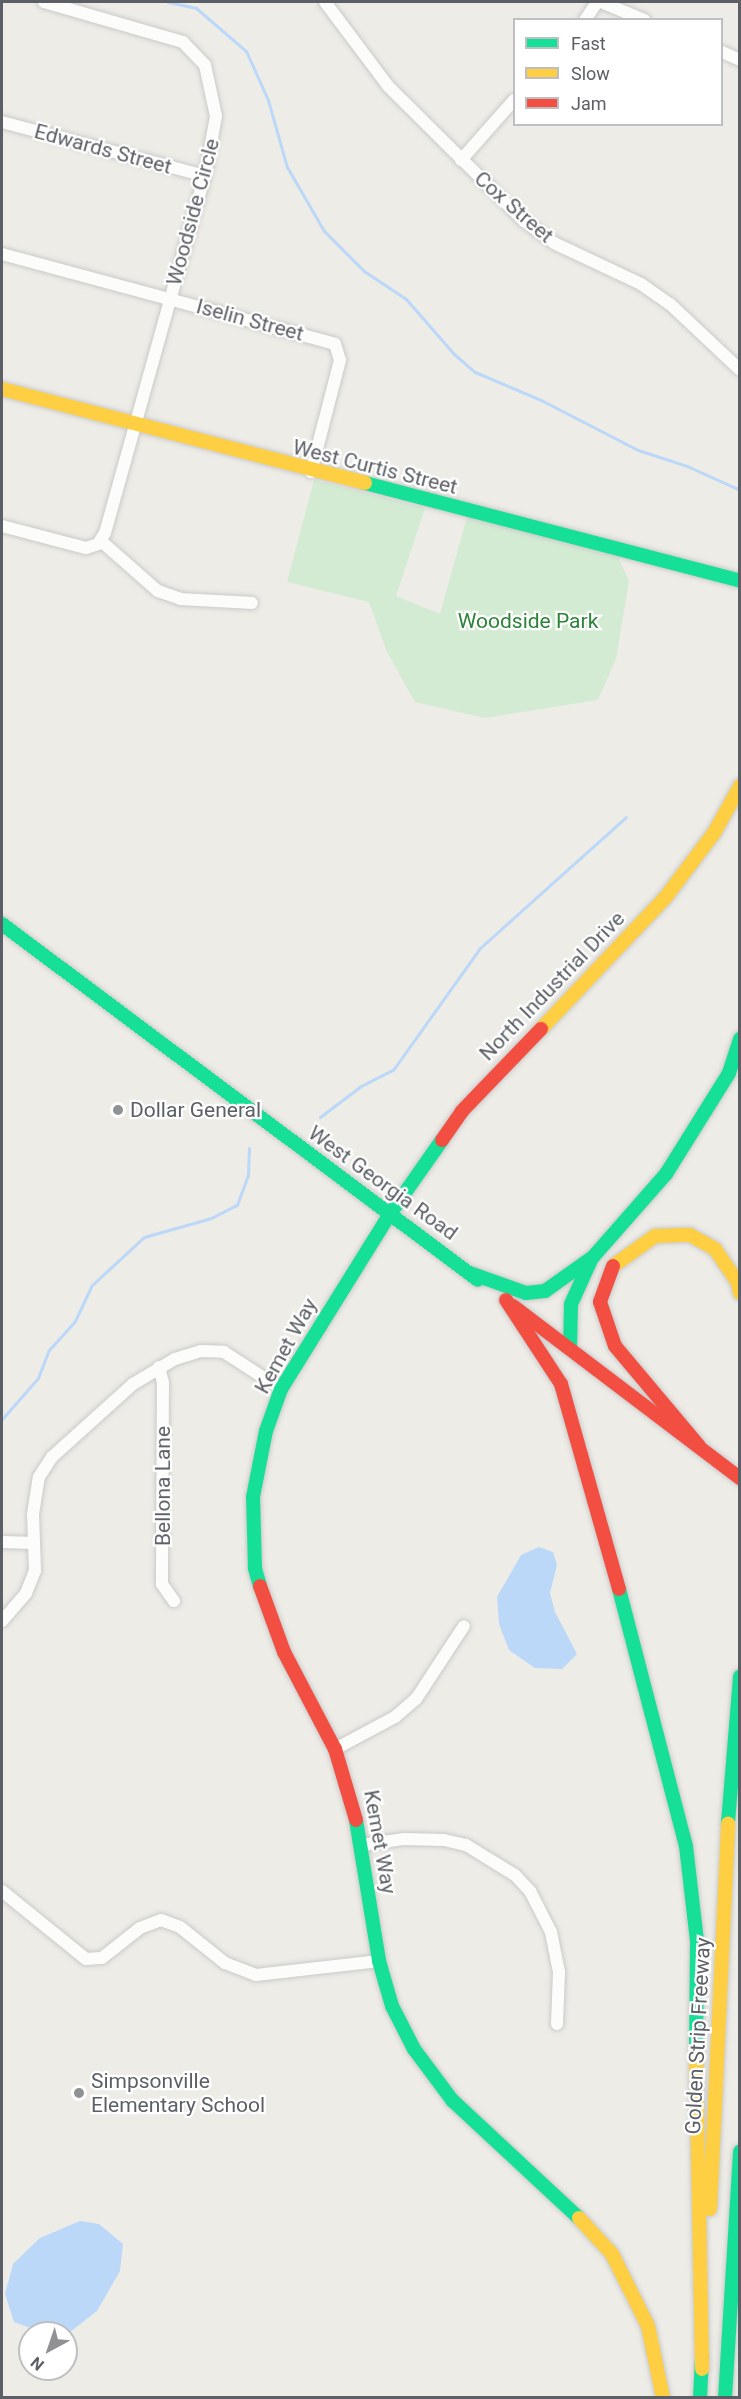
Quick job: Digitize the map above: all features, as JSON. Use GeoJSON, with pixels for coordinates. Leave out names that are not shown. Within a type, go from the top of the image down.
{"type":"FeatureCollection","features":[{"type":"Feature","properties":{"kind":"main road","name":"West Curtis Street"},"geometry":{"type":"LineString","coordinates":[[2,389],[311,472],[740,581]]}},
{"type":"Feature","properties":{"kind":"main road","name":"North Industrial Drive"},"geometry":{"type":"LineString","coordinates":[[390,1214],[462,1112],[665,898],[714,833],[740,786]]}},
{"type":"Feature","properties":{"kind":"main road","name":"West Georgia Road"},"geometry":{"type":"LineString","coordinates":[[2,924],[506,1300],[740,1478]]}},
{"type":"Feature","properties":{"kind":"main road"},"geometry":{"type":"LineString","coordinates":[[470,1273],[526,1293],[545,1291],[592,1257],[666,1173],[729,1072],[740,1039]]}},
{"type":"Feature","properties":{"kind":"main road","name":"Kemet Way"},"geometry":{"type":"LineString","coordinates":[[390,1214],[281,1389],[266,1431],[252,1497],[255,1568],[284,1652],[335,1749],[353,1798],[379,1961],[392,2006],[433,2077],[482,2131],[558,2195],[612,2254],[648,2326],[658,2360],[663,2397]]}},
{"type":"Feature","properties":{"kind":"main road"},"geometry":{"type":"LineString","coordinates":[[699,1446],[615,1346],[600,1302],[611,1268],[655,1236],[690,1235],[715,1249],[738,1283],[740,1293]]}},
{"type":"Feature","properties":{"kind":"main road"},"geometry":{"type":"LineString","coordinates":[[570,1349],[571,1304],[592,1257]]}},
{"type":"Feature","properties":{"kind":"main road"},"geometry":{"type":"LineString","coordinates":[[506,1300],[561,1384],[594,1496],[686,1846],[697,1941],[695,2091],[702,2369]]}},
{"type":"Feature","properties":{"kind":"main road","name":"Golden Strip Freeway"},"geometry":{"type":"LineString","coordinates":[[700,2397],[730,1799],[740,1676]]}},
{"type":"Feature","properties":{"kind":"main road"},"geometry":{"type":"LineString","coordinates":[[727,2397],[740,2151]]}},
{"type":"Feature","properties":{"kind":"main road"},"geometry":{"type":"LineString","coordinates":[[727,2397],[740,2326]]}},
{"type":"Feature","properties":{"kind":"street","name":"Woodside Circle"},"geometry":{"type":"LineString","coordinates":[[44,2],[170,35],[194,50],[205,65],[215,100],[215,129],[206,176],[170,299],[115,506],[101,541]]}},
{"type":"Feature","properties":{"kind":"street","name":"Cox Street"},"geometry":{"type":"LineString","coordinates":[[325,2],[371,67],[461,160],[541,235],[641,284],[670,304],[740,370]]}},
{"type":"Feature","properties":{"kind":"street"},"geometry":{"type":"LineString","coordinates":[[587,18],[599,2],[639,18]]}},
{"type":"Feature","properties":{"kind":"street"},"geometry":{"type":"LineString","coordinates":[[723,52],[740,60]]}},
{"type":"Feature","properties":{"kind":"street"},"geometry":{"type":"LineString","coordinates":[[461,160],[513,101]]}},
{"type":"Feature","properties":{"kind":"street","name":"Edwards Street"},"geometry":{"type":"LineString","coordinates":[[2,122],[206,176]]}},
{"type":"Feature","properties":{"kind":"street","name":"Iselin Street"},"geometry":{"type":"LineString","coordinates":[[2,254],[309,335],[338,348],[340,360],[311,472]]}},
{"type":"Feature","properties":{"kind":"street"},"geometry":{"type":"LineString","coordinates":[[2,526],[86,548],[101,541],[158,591],[181,599],[252,603]]}},
{"type":"Feature","properties":{"kind":"street"},"geometry":{"type":"LineString","coordinates":[[2,1621],[26,1593],[35,1571],[34,1543],[39,1477],[52,1457],[133,1384],[159,1367],[201,1351],[225,1352],[281,1389]]}},
{"type":"Feature","properties":{"kind":"street","name":"Bellona Lane"},"geometry":{"type":"LineString","coordinates":[[159,1367],[164,1383],[162,1584],[174,1601]]}},
{"type":"Feature","properties":{"kind":"street"},"geometry":{"type":"LineString","coordinates":[[2,1542],[34,1543]]}},
{"type":"Feature","properties":{"kind":"street"},"geometry":{"type":"LineString","coordinates":[[335,1749],[395,1717],[416,1699],[464,1626]]}},
{"type":"Feature","properties":{"kind":"street"},"geometry":{"type":"LineString","coordinates":[[362,1845],[402,1839],[444,1840],[466,1845],[515,1875],[530,1891],[551,1932],[559,1972],[557,2024]]}},
{"type":"Feature","properties":{"kind":"street"},"geometry":{"type":"LineString","coordinates":[[2,1891],[86,1959],[102,1958],[140,1928],[161,1920],[180,1927],[225,1963],[256,1975],[379,1961]]}},
{"type":"Feature","properties":{"kind":"green space","name":"Woodside Park"},"geometry":{"type":"Polygon","coordinates":[[[314,480],[425,508],[396,596],[440,614],[467,517],[617,555],[629,581],[616,659],[598,700],[485,718],[415,702],[387,652],[369,602],[287,582],[314,480]]]}},
{"type":"Feature","properties":{"kind":"water"},"geometry":{"type":"Polygon","coordinates":[[[539,1547],[553,1552],[557,1565],[550,1593],[555,1612],[577,1654],[562,1669],[535,1668],[509,1650],[499,1624],[497,1597],[521,1555],[539,1547]]]}},
{"type":"Feature","properties":{"kind":"water"},"geometry":{"type":"Polygon","coordinates":[[[80,2221],[99,2224],[123,2244],[120,2271],[97,2311],[78,2326],[78,2321],[14,2322],[5,2294],[13,2264],[40,2238],[80,2221]]]}},
{"type":"Feature","properties":{"kind":"waterway"},"geometry":{"type":"LineString","coordinates":[[168,2],[196,8],[246,51],[268,100],[287,167],[324,231],[364,271],[406,299],[454,354],[475,372],[541,400],[638,450],[687,466],[740,490]]}},
{"type":"Feature","properties":{"kind":"waterway"},"geometry":{"type":"LineString","coordinates":[[320,1117],[361,1086],[393,1070],[480,948],[626,817]]}},
{"type":"Feature","properties":{"kind":"waterway"},"geometry":{"type":"LineString","coordinates":[[2,1419],[38,1378],[49,1350],[75,1321],[91,1286],[144,1237],[211,1218],[237,1205],[248,1175],[249,1148]]}},
{"type":"Feature","properties":{"kind":"traffic: fast"},"geometry":{"type":"LineString","coordinates":[[365,483],[740,581]]}},
{"type":"Feature","properties":{"kind":"traffic: fast"},"geometry":{"type":"LineString","coordinates":[[2,924],[478,1280]]}},
{"type":"Feature","properties":{"kind":"traffic: fast"},"geometry":{"type":"LineString","coordinates":[[470,1273],[526,1293],[545,1291],[593,1257],[666,1174],[729,1073],[740,1039]]}},
{"type":"Feature","properties":{"kind":"traffic: fast"},"geometry":{"type":"LineString","coordinates":[[260,1586],[255,1568],[253,1497],[266,1431],[281,1389],[390,1214],[442,1140]]}},
{"type":"Feature","properties":{"kind":"traffic: fast"},"geometry":{"type":"LineString","coordinates":[[570,1349],[571,1304],[591,1260]]}},
{"type":"Feature","properties":{"kind":"traffic: fast"},"geometry":{"type":"LineString","coordinates":[[619,1589],[686,1846],[697,1941],[696,2051]]}},
{"type":"Feature","properties":{"kind":"traffic: fast"},"geometry":{"type":"LineString","coordinates":[[728,1823],[740,1676]]}},
{"type":"Feature","properties":{"kind":"traffic: fast"},"geometry":{"type":"LineString","coordinates":[[356,1820],[379,1961],[392,2006],[414,2049],[452,2100],[579,2218]]}},
{"type":"Feature","properties":{"kind":"traffic: fast"},"geometry":{"type":"LineString","coordinates":[[725,2398],[740,2151]]}},
{"type":"Feature","properties":{"kind":"traffic: fast"},"geometry":{"type":"LineString","coordinates":[[700,2398],[702,2357]]}},
{"type":"Feature","properties":{"kind":"traffic: slow"},"geometry":{"type":"LineString","coordinates":[[2,389],[365,483]]}},
{"type":"Feature","properties":{"kind":"traffic: slow"},"geometry":{"type":"LineString","coordinates":[[541,1029],[665,898],[714,833],[740,786]]}},
{"type":"Feature","properties":{"kind":"traffic: slow"},"geometry":{"type":"LineString","coordinates":[[613,1266],[655,1236],[690,1235],[715,1249],[738,1283],[740,1293]]}},
{"type":"Feature","properties":{"kind":"traffic: slow"},"geometry":{"type":"LineString","coordinates":[[710,2209],[728,1823]]}},
{"type":"Feature","properties":{"kind":"traffic: slow"},"geometry":{"type":"LineString","coordinates":[[696,2051],[702,2369]]}},
{"type":"Feature","properties":{"kind":"traffic: slow"},"geometry":{"type":"LineString","coordinates":[[579,2218],[612,2254],[648,2326],[663,2398]]}},
{"type":"Feature","properties":{"kind":"traffic: jam"},"geometry":{"type":"LineString","coordinates":[[442,1140],[462,1111],[541,1029]]}},
{"type":"Feature","properties":{"kind":"traffic: jam"},"geometry":{"type":"LineString","coordinates":[[613,1266],[600,1302],[615,1346],[699,1446]]}},
{"type":"Feature","properties":{"kind":"traffic: jam"},"geometry":{"type":"LineString","coordinates":[[506,1300],[561,1384],[619,1589]]}},
{"type":"Feature","properties":{"kind":"traffic: jam"},"geometry":{"type":"LineString","coordinates":[[513,1306],[740,1478]]}},
{"type":"Feature","properties":{"kind":"traffic: jam"},"geometry":{"type":"LineString","coordinates":[[260,1586],[284,1652],[335,1749],[356,1820]]}},
{"type":"Feature","properties":{"kind":"place","name":"Dollar General"},"geometry":{"type":"Point","coordinates":[118,1110]}},
{"type":"Feature","properties":{"kind":"place","name":"Simpsonville Elementary School"},"geometry":{"type":"Point","coordinates":[79,2093]}}]}
